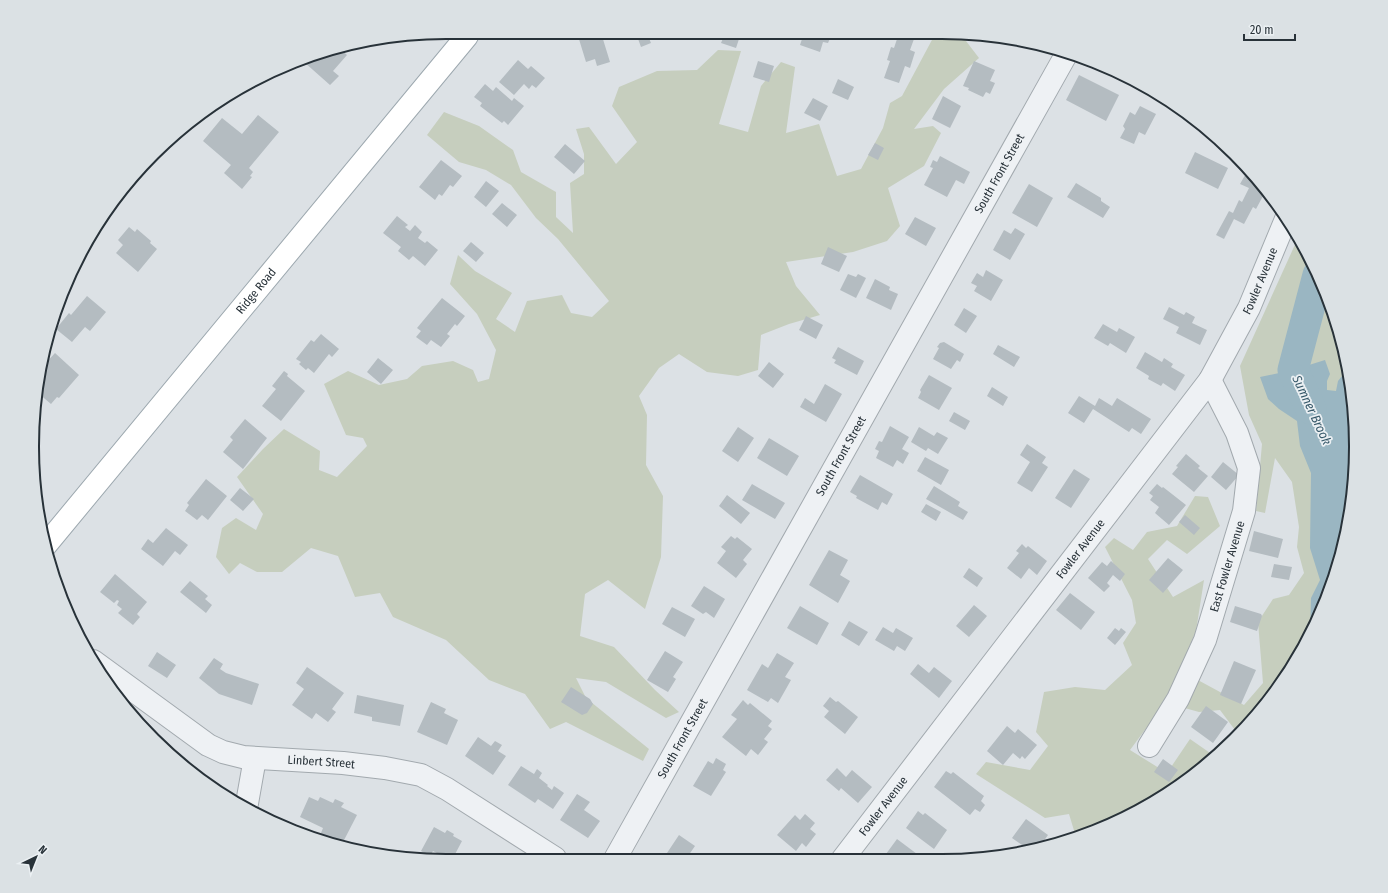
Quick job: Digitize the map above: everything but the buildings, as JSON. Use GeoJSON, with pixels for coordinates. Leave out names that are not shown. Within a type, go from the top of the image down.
{"type":"FeatureCollection","features":[{"type":"Feature","properties":{"kind":"main road","name":"Ridge Road"},"geometry":{"type":"LineString","coordinates":[[50,540],[465,39]]}},
{"type":"Feature","properties":{"kind":"street","name":"South Front Street"},"geometry":{"type":"LineString","coordinates":[[617,854],[1064,58]]}},
{"type":"Feature","properties":{"kind":"street","name":"Fowler Avenue"},"geometry":{"type":"LineString","coordinates":[[847,854],[1210,380],[1249,308],[1283,225]]}},
{"type":"Feature","properties":{"kind":"street","name":"East Fowler Avenue"},"geometry":{"type":"LineString","coordinates":[[1149,746],[1178,699],[1205,640],[1244,511],[1249,468],[1237,433],[1210,380]]}},
{"type":"Feature","properties":{"kind":"street","name":"Linbert Street"},"geometry":{"type":"LineString","coordinates":[[107,671],[208,744],[223,752],[243,757],[343,763],[385,768],[421,775],[447,789],[548,854]]}},
{"type":"Feature","properties":{"kind":"street"},"geometry":{"type":"LineString","coordinates":[[247,801],[255,758]]}},
{"type":"Feature","properties":{"kind":"green space"},"geometry":{"type":"Polygon","coordinates":[[[932,39],[964,40],[979,58],[944,89],[914,129],[933,126],[941,133],[924,166],[888,188],[900,226],[887,241],[853,252],[786,262],[796,286],[820,315],[789,324],[761,335],[758,370],[738,376],[707,372],[679,354],[659,368],[639,396],[647,415],[646,465],[663,496],[661,557],[645,609],[608,580],[585,594],[580,636],[614,647],[655,690],[679,712],[666,718],[606,682],[576,678],[586,698],[649,749],[643,761],[566,722],[550,729],[525,694],[489,680],[446,640],[393,617],[380,593],[355,597],[338,556],[311,548],[282,572],[257,572],[240,563],[229,574],[216,557],[222,528],[236,518],[256,530],[263,514],[237,477],[284,429],[320,451],[319,470],[337,477],[367,446],[363,438],[346,435],[324,384],[348,371],[379,385],[407,379],[422,366],[453,361],[473,370],[478,382],[489,379],[496,350],[477,314],[450,284],[458,255],[475,271],[512,293],[496,319],[515,332],[527,301],[562,295],[571,313],[592,317],[609,301],[558,239],[536,218],[511,185],[486,170],[459,162],[427,135],[444,112],[479,126],[513,150],[521,172],[556,192],[556,217],[573,233],[570,183],[584,174],[584,154],[576,129],[589,127],[616,164],[637,142],[612,106],[619,87],[657,71],[697,70],[718,50],[741,51],[719,124],[748,132],[761,86],[781,62],[795,67],[786,133],[819,124],[837,176],[861,169],[883,128],[890,103],[902,96],[932,39]]]}},
{"type":"Feature","properties":{"kind":"green space"},"geometry":{"type":"Polygon","coordinates":[[[1295,245],[1307,266],[1318,291],[1335,341],[1341,367],[1346,393],[1349,446],[1346,500],[1335,552],[1318,602],[1307,627],[1280,673],[1265,695],[1235,730],[1220,710],[1199,712],[1181,707],[1196,679],[1244,705],[1263,683],[1258,622],[1273,599],[1289,595],[1304,573],[1297,547],[1299,527],[1292,482],[1275,458],[1265,513],[1256,511],[1262,444],[1249,415],[1240,366],[1295,245]]]}},
{"type":"Feature","properties":{"kind":"green space"},"geometry":{"type":"Polygon","coordinates":[[[1195,496],[1208,497],[1220,526],[1187,554],[1167,540],[1148,559],[1173,597],[1204,580],[1196,631],[1165,703],[1130,750],[1167,773],[1190,739],[1210,753],[1190,770],[1145,799],[1122,812],[1074,831],[1069,814],[1045,818],[976,774],[986,762],[1030,770],[1048,746],[1036,732],[1044,692],[1075,687],[1105,690],[1132,665],[1123,643],[1136,623],[1132,600],[1105,547],[1114,538],[1133,550],[1147,532],[1177,526],[1195,496]]]}},
{"type":"Feature","properties":{"kind":"water"},"geometry":{"type":"Polygon","coordinates":[[[1325,360],[1330,374],[1327,381],[1327,390],[1336,391],[1338,381],[1343,375],[1346,393],[1348,420],[1349,446],[1346,500],[1335,552],[1318,602],[1310,619],[1311,598],[1320,580],[1310,548],[1311,473],[1300,446],[1297,421],[1279,409],[1268,399],[1260,377],[1293,370],[1325,360]]]}},
{"type":"Feature","properties":{"kind":"waterway","name":"Sumner Brook"},"geometry":{"type":"LineString","coordinates":[[1311,409],[1293,370],[1315,285]]}}]}
